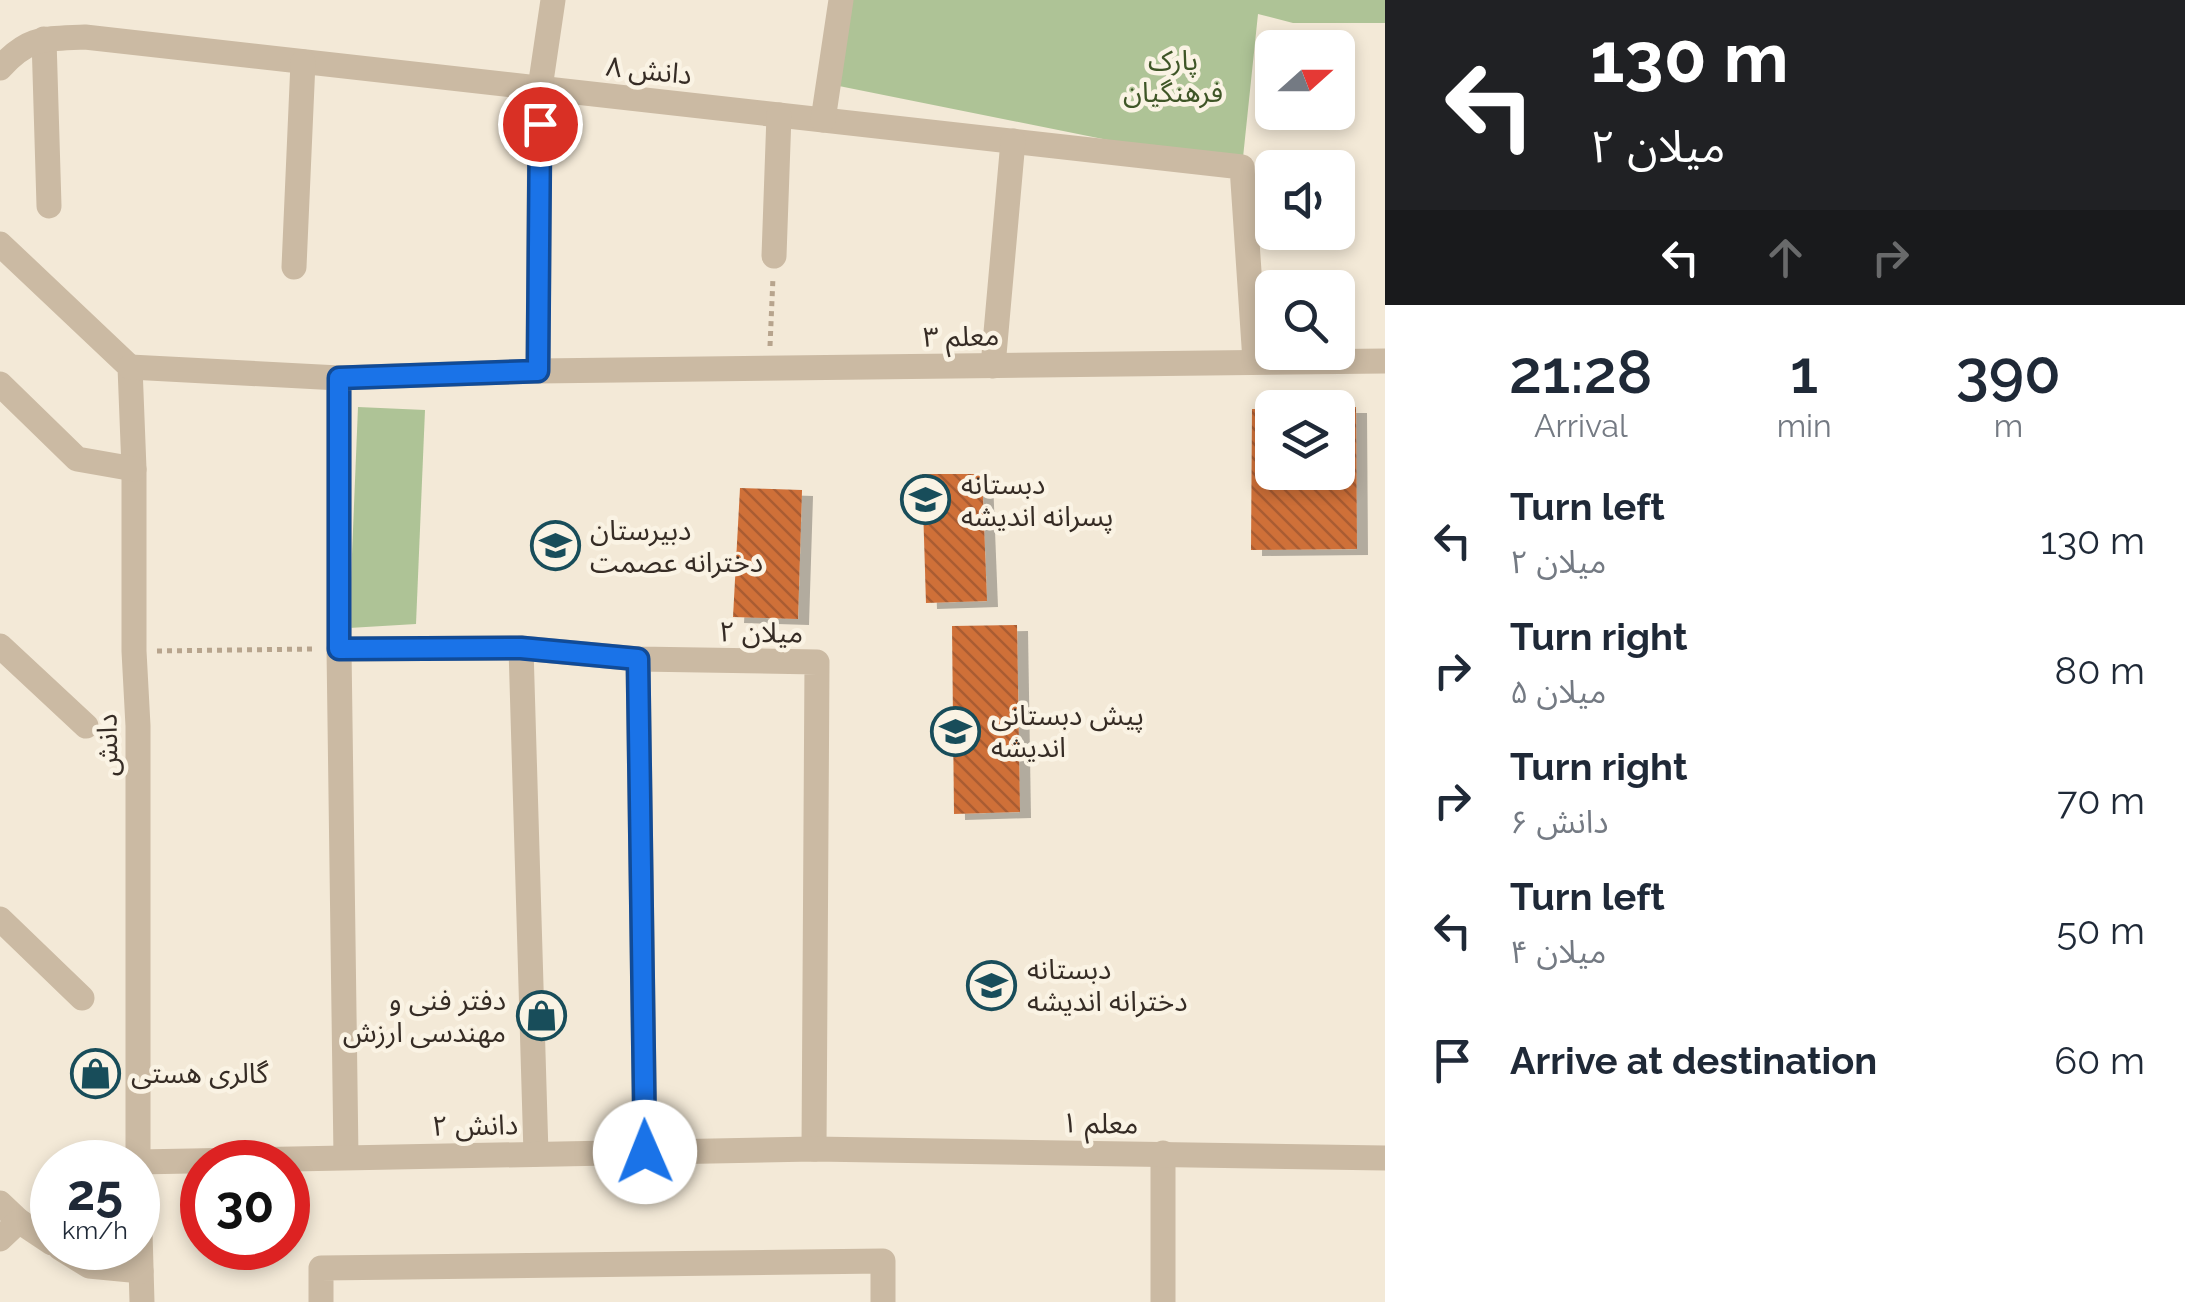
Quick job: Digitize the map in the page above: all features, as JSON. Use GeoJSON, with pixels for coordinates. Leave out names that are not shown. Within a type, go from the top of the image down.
{"type":"FeatureCollection","features":[{"type":"Feature","properties":{"kind":"street"},"geometry":{"type":"LineString","coordinates":[[538,371],[540,88],[553,0]]}},
{"type":"Feature","properties":{"kind":"street"},"geometry":{"type":"LineString","coordinates":[[823,120],[842,0]]}},
{"type":"Feature","properties":{"kind":"street","name":"دانش ۸"},"geometry":{"type":"LineString","coordinates":[[44,39],[85,38],[1242,167],[1255,361]]}},
{"type":"Feature","properties":{"kind":"street"},"geometry":{"type":"LineString","coordinates":[[0,68],[16,50],[44,39],[49,206]]}},
{"type":"Feature","properties":{"kind":"street"},"geometry":{"type":"LineString","coordinates":[[294,266],[303,62]]}},
{"type":"Feature","properties":{"kind":"street"},"geometry":{"type":"LineString","coordinates":[[774,256],[779,115]]}},
{"type":"Feature","properties":{"kind":"street"},"geometry":{"type":"LineString","coordinates":[[992,366],[1013,142]]}},
{"type":"Feature","properties":{"kind":"street"},"geometry":{"type":"LineString","coordinates":[[0,244],[130,368]]}},
{"type":"Feature","properties":{"kind":"street","name":"معلم ۳"},"geometry":{"type":"LineString","coordinates":[[1355,360],[1385,360]]}},
{"type":"Feature","properties":{"kind":"street","name":"معلم ۳"},"geometry":{"type":"LineString","coordinates":[[130,368],[339,378],[538,371],[1255,361]]}},
{"type":"Feature","properties":{"kind":"street","name":"دانش"},"geometry":{"type":"LineString","coordinates":[[130,368],[138,726],[138,1140]]}},
{"type":"Feature","properties":{"kind":"street"},"geometry":{"type":"LineString","coordinates":[[339,378],[346,1156]]}},
{"type":"Feature","properties":{"kind":"street"},"geometry":{"type":"LineString","coordinates":[[0,384],[77,459],[134,469]]}},
{"type":"Feature","properties":{"kind":"street"},"geometry":{"type":"LineString","coordinates":[[0,646],[86,726]]}},
{"type":"Feature","properties":{"kind":"street"},"geometry":{"type":"LineString","coordinates":[[521,648],[536,1154]]}},
{"type":"Feature","properties":{"kind":"street","name":"میلان ۲"},"geometry":{"type":"LineString","coordinates":[[339,649],[521,648],[638,659],[817,662],[814,1150]]}},
{"type":"Feature","properties":{"kind":"street"},"geometry":{"type":"LineString","coordinates":[[638,659],[645,1152]]}},
{"type":"Feature","properties":{"kind":"street"},"geometry":{"type":"LineString","coordinates":[[5,936],[82,998]]}},
{"type":"Feature","properties":{"kind":"street","name":"دانش ۲"},"geometry":{"type":"LineString","coordinates":[[160,1161],[814,1150]]}},
{"type":"Feature","properties":{"kind":"street","name":"معلم ۱"},"geometry":{"type":"LineString","coordinates":[[814,1150],[1385,1158]]}},
{"type":"Feature","properties":{"kind":"street"},"geometry":{"type":"LineString","coordinates":[[1163,1154],[1163,1302]]}},
{"type":"Feature","properties":{"kind":"street"},"geometry":{"type":"LineString","coordinates":[[0,1239],[9,1212],[30,1227]]}},
{"type":"Feature","properties":{"kind":"street"},"geometry":{"type":"LineString","coordinates":[[321,1302],[320,1268],[882,1261],[883,1302]]}},
{"type":"Feature","properties":{"kind":"street"},"geometry":{"type":"LineString","coordinates":[[130,1270],[141,1271]]}},
{"type":"Feature","properties":{"kind":"street","name":"دانش"},"geometry":{"type":"LineString","coordinates":[[141,1271],[142,1302]]}},
{"type":"Feature","properties":{"kind":"path"},"geometry":{"type":"LineString","coordinates":[[769,368],[774,256]]}},
{"type":"Feature","properties":{"kind":"path"},"geometry":{"type":"LineString","coordinates":[[134,651],[339,649]]}},
{"type":"Feature","properties":{"kind":"green space","name":"پارک فرهنگیان"},"geometry":{"type":"Polygon","coordinates":[[[842,0],[1385,0],[1385,23],[1293,23],[1258,14],[1242,167],[829,84],[842,0]]]}},
{"type":"Feature","properties":{"kind":"green space"},"geometry":{"type":"Polygon","coordinates":[[[358,407],[425,410],[416,624],[349,628],[358,407]]]}},
{"type":"Feature","properties":{"kind":"building"},"geometry":{"type":"Polygon","coordinates":[[[1356,407],[1357,549],[1251,550],[1252,409],[1255,490],[1355,490],[1356,407]]]}},
{"type":"Feature","properties":{"kind":"building"},"geometry":{"type":"Polygon","coordinates":[[[922,474],[982,474],[987,601],[926,603],[922,474]]]}},
{"type":"Feature","properties":{"kind":"building"},"geometry":{"type":"Polygon","coordinates":[[[740,488],[802,490],[798,619],[733,617],[740,488]]]}},
{"type":"Feature","properties":{"kind":"building"},"geometry":{"type":"Polygon","coordinates":[[[1017,625],[1020,812],[954,814],[952,626],[1017,625]]]}},
{"type":"Feature","properties":{"kind":"place","name":"دبستانه پسرانه اندیشه"},"geometry":{"type":"Point","coordinates":[926,500]}},
{"type":"Feature","properties":{"kind":"place","name":"دبیرستان دخترانه عصمت"},"geometry":{"type":"Point","coordinates":[555,546]}},
{"type":"Feature","properties":{"kind":"place","name":"پیش دبستانی اندیشه"},"geometry":{"type":"Point","coordinates":[956,731]}},
{"type":"Feature","properties":{"kind":"place","name":"دبستانه دخترانه اندیشه"},"geometry":{"type":"Point","coordinates":[992,985]}},
{"type":"Feature","properties":{"kind":"place","name":"دفتر فنی و مهندسی ارزش"},"geometry":{"type":"Point","coordinates":[541,1016]}},
{"type":"Feature","properties":{"kind":"place","name":"گالری هستی"},"geometry":{"type":"Point","coordinates":[96,1073]}},
{"type":"Feature","properties":{"kind":"route"},"geometry":{"type":"LineString","coordinates":[[540,124],[538,371],[339,378],[339,649],[521,648],[638,659],[645,1152]]}}]}
